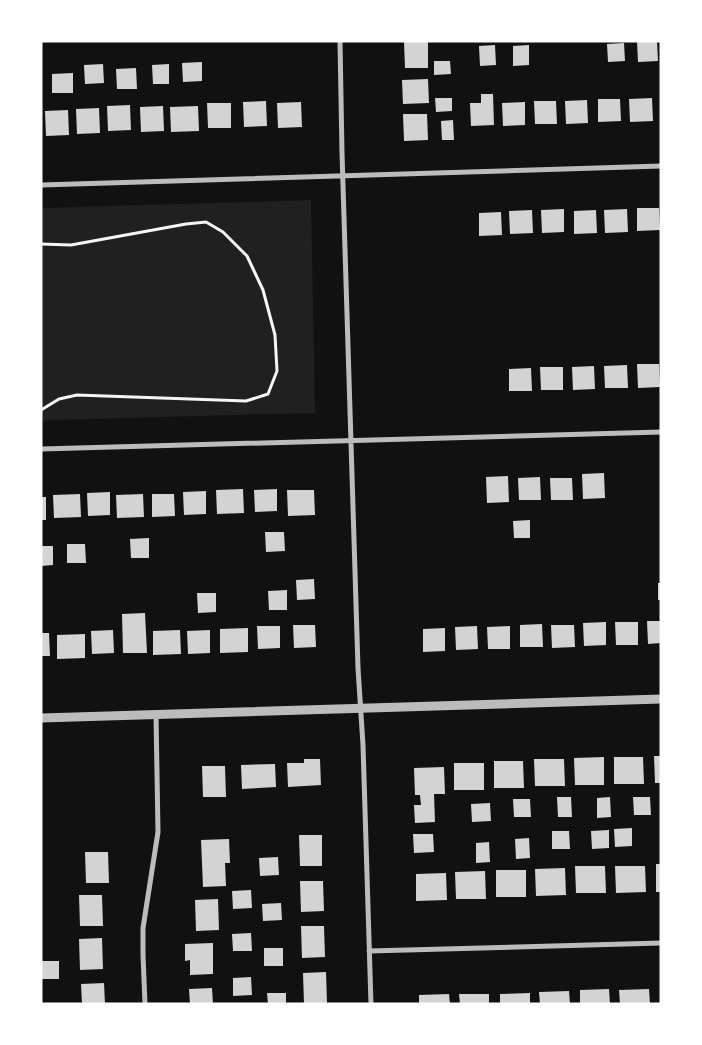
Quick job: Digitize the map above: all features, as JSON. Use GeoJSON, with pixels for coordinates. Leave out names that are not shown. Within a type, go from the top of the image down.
{"type":"FeatureCollection","features":[{"type":"Feature","properties":{"kind":"street"},"geometry":{"type":"LineString","coordinates":[[340,41],[351,440],[371,1004]]}},
{"type":"Feature","properties":{"kind":"street"},"geometry":{"type":"LineString","coordinates":[[41,184],[661,166]]}},
{"type":"Feature","properties":{"kind":"street"},"geometry":{"type":"LineString","coordinates":[[41,449],[661,432]]}},
{"type":"Feature","properties":{"kind":"street"},"geometry":{"type":"LineString","coordinates":[[41,718],[661,699]]}},
{"type":"Feature","properties":{"kind":"street"},"geometry":{"type":"LineString","coordinates":[[144,1004],[144,928],[158,832],[156,715]]}},
{"type":"Feature","properties":{"kind":"street"},"geometry":{"type":"LineString","coordinates":[[369,951],[661,943]]}},
{"type":"Feature","properties":{"kind":"path"},"geometry":{"type":"LineString","coordinates":[[41,244],[71,245],[206,222],[223,232],[247,256],[263,290],[268,308],[275,335],[277,371],[268,394],[246,401],[77,395],[59,399],[41,410]]}},
{"type":"Feature","properties":{"kind":"shaded area"},"geometry":{"type":"Polygon","coordinates":[[[311,200],[315,413],[52,420],[41,422],[41,208],[311,200]]]}},
{"type":"Feature","properties":{"kind":"building"},"geometry":{"type":"Polygon","coordinates":[[[428,41],[428,68],[405,68],[404,42],[428,41]]]}},
{"type":"Feature","properties":{"kind":"building"},"geometry":{"type":"Polygon","coordinates":[[[637,41],[657,41],[658,61],[638,62],[637,41]]]}},
{"type":"Feature","properties":{"kind":"building"},"geometry":{"type":"Polygon","coordinates":[[[624,43],[625,61],[608,62],[607,44],[624,43]]]}},
{"type":"Feature","properties":{"kind":"building"},"geometry":{"type":"Polygon","coordinates":[[[495,45],[496,65],[480,66],[479,46],[495,45]]]}},
{"type":"Feature","properties":{"kind":"building"},"geometry":{"type":"Polygon","coordinates":[[[529,45],[529,65],[513,66],[513,46],[529,45]]]}},
{"type":"Feature","properties":{"kind":"building"},"geometry":{"type":"Polygon","coordinates":[[[434,61],[450,61],[451,74],[434,75],[434,61]]]}},
{"type":"Feature","properties":{"kind":"building"},"geometry":{"type":"Polygon","coordinates":[[[202,62],[202,81],[183,82],[182,63],[202,62]]]}},
{"type":"Feature","properties":{"kind":"building"},"geometry":{"type":"Polygon","coordinates":[[[103,64],[104,83],[85,84],[84,65],[103,64]]]}},
{"type":"Feature","properties":{"kind":"building"},"geometry":{"type":"Polygon","coordinates":[[[169,64],[169,84],[153,84],[152,65],[169,64]]]}},
{"type":"Feature","properties":{"kind":"building"},"geometry":{"type":"Polygon","coordinates":[[[136,68],[137,89],[117,89],[116,69],[136,68]]]}},
{"type":"Feature","properties":{"kind":"building"},"geometry":{"type":"Polygon","coordinates":[[[73,73],[73,93],[52,93],[52,74],[73,73]]]}},
{"type":"Feature","properties":{"kind":"building"},"geometry":{"type":"Polygon","coordinates":[[[428,79],[429,103],[403,104],[402,80],[428,79]]]}},
{"type":"Feature","properties":{"kind":"building"},"geometry":{"type":"Polygon","coordinates":[[[481,94],[493,94],[494,125],[471,126],[470,103],[481,103],[481,94]]]}},
{"type":"Feature","properties":{"kind":"building"},"geometry":{"type":"Polygon","coordinates":[[[435,98],[452,98],[452,111],[436,112],[435,98]]]}},
{"type":"Feature","properties":{"kind":"building"},"geometry":{"type":"Polygon","coordinates":[[[652,98],[653,121],[630,122],[629,99],[652,98]]]}},
{"type":"Feature","properties":{"kind":"building"},"geometry":{"type":"Polygon","coordinates":[[[598,99],[620,99],[621,121],[598,122],[598,99]]]}},
{"type":"Feature","properties":{"kind":"building"},"geometry":{"type":"Polygon","coordinates":[[[587,100],[588,123],[566,124],[565,101],[587,100]]]}},
{"type":"Feature","properties":{"kind":"building"},"geometry":{"type":"Polygon","coordinates":[[[266,101],[267,126],[244,127],[243,102],[266,101]]]}},
{"type":"Feature","properties":{"kind":"building"},"geometry":{"type":"Polygon","coordinates":[[[534,101],[556,101],[557,124],[535,124],[534,101]]]}},
{"type":"Feature","properties":{"kind":"building"},"geometry":{"type":"Polygon","coordinates":[[[301,102],[302,127],[278,128],[277,103],[301,102]]]}},
{"type":"Feature","properties":{"kind":"building"},"geometry":{"type":"Polygon","coordinates":[[[525,102],[525,125],[503,126],[502,103],[525,102]]]}},
{"type":"Feature","properties":{"kind":"building"},"geometry":{"type":"Polygon","coordinates":[[[207,103],[231,103],[231,128],[208,128],[207,103]]]}},
{"type":"Feature","properties":{"kind":"building"},"geometry":{"type":"Polygon","coordinates":[[[130,105],[131,130],[108,131],[107,106],[130,105]]]}},
{"type":"Feature","properties":{"kind":"building"},"geometry":{"type":"Polygon","coordinates":[[[163,106],[164,131],[141,132],[140,107],[163,106]]]}},
{"type":"Feature","properties":{"kind":"building"},"geometry":{"type":"Polygon","coordinates":[[[198,106],[199,131],[171,132],[170,107],[198,106]]]}},
{"type":"Feature","properties":{"kind":"building"},"geometry":{"type":"Polygon","coordinates":[[[99,108],[100,133],[77,134],[76,109],[99,108]]]}},
{"type":"Feature","properties":{"kind":"building"},"geometry":{"type":"Polygon","coordinates":[[[68,110],[69,135],[46,136],[45,111],[68,110]]]}},
{"type":"Feature","properties":{"kind":"building"},"geometry":{"type":"Polygon","coordinates":[[[403,114],[427,114],[428,140],[404,141],[403,114]]]}},
{"type":"Feature","properties":{"kind":"building"},"geometry":{"type":"Polygon","coordinates":[[[453,120],[454,140],[442,140],[441,121],[453,120]]]}},
{"type":"Feature","properties":{"kind":"building"},"geometry":{"type":"Polygon","coordinates":[[[637,208],[659,208],[660,230],[637,231],[637,208]]]}},
{"type":"Feature","properties":{"kind":"building"},"geometry":{"type":"Polygon","coordinates":[[[564,209],[564,232],[542,233],[541,210],[564,209]]]}},
{"type":"Feature","properties":{"kind":"building"},"geometry":{"type":"Polygon","coordinates":[[[627,209],[628,232],[605,233],[604,210],[627,209]]]}},
{"type":"Feature","properties":{"kind":"building"},"geometry":{"type":"Polygon","coordinates":[[[532,210],[533,233],[510,234],[509,211],[532,210]]]}},
{"type":"Feature","properties":{"kind":"building"},"geometry":{"type":"Polygon","coordinates":[[[596,210],[597,233],[574,234],[574,211],[596,210]]]}},
{"type":"Feature","properties":{"kind":"building"},"geometry":{"type":"Polygon","coordinates":[[[501,212],[502,235],[479,236],[479,213],[501,212]]]}},
{"type":"Feature","properties":{"kind":"building"},"geometry":{"type":"Polygon","coordinates":[[[637,364],[659,364],[660,387],[638,388],[637,364]]]}},
{"type":"Feature","properties":{"kind":"building"},"geometry":{"type":"Polygon","coordinates":[[[627,365],[628,388],[605,388],[604,366],[627,365]]]}},
{"type":"Feature","properties":{"kind":"building"},"geometry":{"type":"Polygon","coordinates":[[[594,366],[595,389],[573,390],[572,367],[594,366]]]}},
{"type":"Feature","properties":{"kind":"building"},"geometry":{"type":"Polygon","coordinates":[[[540,367],[563,367],[563,390],[541,390],[540,367]]]}},
{"type":"Feature","properties":{"kind":"building"},"geometry":{"type":"Polygon","coordinates":[[[531,368],[532,391],[509,391],[509,369],[531,368]]]}},
{"type":"Feature","properties":{"kind":"building"},"geometry":{"type":"Polygon","coordinates":[[[604,473],[605,498],[583,499],[582,474],[604,473]]]}},
{"type":"Feature","properties":{"kind":"building"},"geometry":{"type":"Polygon","coordinates":[[[508,476],[509,502],[487,503],[486,477],[508,476]]]}},
{"type":"Feature","properties":{"kind":"building"},"geometry":{"type":"Polygon","coordinates":[[[540,477],[541,500],[519,500],[518,478],[540,477]]]}},
{"type":"Feature","properties":{"kind":"building"},"geometry":{"type":"Polygon","coordinates":[[[550,478],[572,478],[573,500],[551,500],[550,478]]]}},
{"type":"Feature","properties":{"kind":"building"},"geometry":{"type":"Polygon","coordinates":[[[243,489],[244,513],[217,514],[216,490],[243,489]]]}},
{"type":"Feature","properties":{"kind":"building"},"geometry":{"type":"Polygon","coordinates":[[[277,489],[277,511],[255,512],[254,490],[277,489]]]}},
{"type":"Feature","properties":{"kind":"building"},"geometry":{"type":"Polygon","coordinates":[[[287,490],[314,490],[315,515],[288,516],[287,490]]]}},
{"type":"Feature","properties":{"kind":"building"},"geometry":{"type":"Polygon","coordinates":[[[206,491],[206,514],[184,515],[183,492],[206,491]]]}},
{"type":"Feature","properties":{"kind":"building"},"geometry":{"type":"Polygon","coordinates":[[[110,492],[110,515],[88,516],[87,493],[110,492]]]}},
{"type":"Feature","properties":{"kind":"building"},"geometry":{"type":"Polygon","coordinates":[[[80,494],[81,517],[54,518],[53,495],[80,494]]]}},
{"type":"Feature","properties":{"kind":"building"},"geometry":{"type":"Polygon","coordinates":[[[143,494],[144,517],[117,518],[116,495],[143,494]]]}},
{"type":"Feature","properties":{"kind":"building"},"geometry":{"type":"Polygon","coordinates":[[[152,494],[174,494],[175,516],[152,517],[152,494]]]}},
{"type":"Feature","properties":{"kind":"building"},"geometry":{"type":"Polygon","coordinates":[[[41,497],[46,497],[46,520],[41,520],[41,497]]]}},
{"type":"Feature","properties":{"kind":"building"},"geometry":{"type":"Polygon","coordinates":[[[530,520],[530,538],[514,538],[513,521],[530,520]]]}},
{"type":"Feature","properties":{"kind":"building"},"geometry":{"type":"Polygon","coordinates":[[[265,532],[284,532],[285,551],[266,552],[265,532]]]}},
{"type":"Feature","properties":{"kind":"building"},"geometry":{"type":"Polygon","coordinates":[[[149,538],[149,558],[131,558],[130,539],[149,538]]]}},
{"type":"Feature","properties":{"kind":"building"},"geometry":{"type":"Polygon","coordinates":[[[67,544],[85,544],[86,563],[67,563],[67,544]]]}},
{"type":"Feature","properties":{"kind":"building"},"geometry":{"type":"Polygon","coordinates":[[[41,546],[53,546],[53,565],[41,566],[41,546]]]}},
{"type":"Feature","properties":{"kind":"building"},"geometry":{"type":"Polygon","coordinates":[[[314,579],[315,599],[297,600],[296,580],[314,579]]]}},
{"type":"Feature","properties":{"kind":"building"},"geometry":{"type":"Polygon","coordinates":[[[658,583],[661,583],[661,600],[658,600],[658,583]]]}},
{"type":"Feature","properties":{"kind":"building"},"geometry":{"type":"Polygon","coordinates":[[[287,590],[287,610],[269,610],[268,591],[287,590]]]}},
{"type":"Feature","properties":{"kind":"building"},"geometry":{"type":"Polygon","coordinates":[[[197,593],[216,593],[216,612],[198,613],[197,593]]]}},
{"type":"Feature","properties":{"kind":"building"},"geometry":{"type":"Polygon","coordinates":[[[145,613],[147,653],[123,653],[122,614],[145,613]]]}},
{"type":"Feature","properties":{"kind":"building"},"geometry":{"type":"Polygon","coordinates":[[[647,621],[661,621],[661,643],[648,644],[647,621]]]}},
{"type":"Feature","properties":{"kind":"building"},"geometry":{"type":"Polygon","coordinates":[[[606,622],[606,645],[584,646],[583,623],[606,622]]]}},
{"type":"Feature","properties":{"kind":"building"},"geometry":{"type":"Polygon","coordinates":[[[615,622],[638,622],[638,645],[616,645],[615,622]]]}},
{"type":"Feature","properties":{"kind":"building"},"geometry":{"type":"Polygon","coordinates":[[[542,624],[543,647],[520,647],[520,625],[542,624]]]}},
{"type":"Feature","properties":{"kind":"building"},"geometry":{"type":"Polygon","coordinates":[[[293,625],[315,625],[316,647],[294,648],[293,625]]]}},
{"type":"Feature","properties":{"kind":"building"},"geometry":{"type":"Polygon","coordinates":[[[551,625],[574,625],[575,647],[552,648],[551,625]]]}},
{"type":"Feature","properties":{"kind":"building"},"geometry":{"type":"Polygon","coordinates":[[[257,626],[280,626],[280,648],[258,649],[257,626]]]}},
{"type":"Feature","properties":{"kind":"building"},"geometry":{"type":"Polygon","coordinates":[[[477,626],[478,649],[456,650],[455,627],[477,626]]]}},
{"type":"Feature","properties":{"kind":"building"},"geometry":{"type":"Polygon","coordinates":[[[510,626],[510,649],[488,649],[487,627],[510,626]]]}},
{"type":"Feature","properties":{"kind":"building"},"geometry":{"type":"Polygon","coordinates":[[[248,628],[248,652],[220,653],[220,629],[248,628]]]}},
{"type":"Feature","properties":{"kind":"building"},"geometry":{"type":"Polygon","coordinates":[[[445,628],[445,651],[423,652],[423,629],[445,628]]]}},
{"type":"Feature","properties":{"kind":"building"},"geometry":{"type":"Polygon","coordinates":[[[113,630],[114,653],[92,654],[91,631],[113,630]]]}},
{"type":"Feature","properties":{"kind":"building"},"geometry":{"type":"Polygon","coordinates":[[[180,630],[181,654],[153,655],[153,631],[180,630]]]}},
{"type":"Feature","properties":{"kind":"building"},"geometry":{"type":"Polygon","coordinates":[[[210,630],[210,653],[188,654],[187,631],[210,630]]]}},
{"type":"Feature","properties":{"kind":"building"},"geometry":{"type":"Polygon","coordinates":[[[41,633],[49,633],[50,656],[41,656],[41,633]]]}},
{"type":"Feature","properties":{"kind":"building"},"geometry":{"type":"Polygon","coordinates":[[[85,634],[85,658],[57,659],[57,635],[85,634]]]}},
{"type":"Feature","properties":{"kind":"building"},"geometry":{"type":"Polygon","coordinates":[[[654,756],[661,756],[661,783],[655,783],[654,756]]]}},
{"type":"Feature","properties":{"kind":"building"},"geometry":{"type":"Polygon","coordinates":[[[604,757],[604,785],[575,785],[574,758],[604,757]]]}},
{"type":"Feature","properties":{"kind":"building"},"geometry":{"type":"Polygon","coordinates":[[[614,757],[643,757],[644,784],[614,784],[614,757]]]}},
{"type":"Feature","properties":{"kind":"building"},"geometry":{"type":"Polygon","coordinates":[[[304,759],[320,759],[321,785],[288,787],[287,763],[304,763],[304,759]]]}},
{"type":"Feature","properties":{"kind":"building"},"geometry":{"type":"Polygon","coordinates":[[[534,759],[564,759],[565,786],[535,786],[534,759]]]}},
{"type":"Feature","properties":{"kind":"building"},"geometry":{"type":"Polygon","coordinates":[[[494,761],[523,761],[524,788],[494,788],[494,761]]]}},
{"type":"Feature","properties":{"kind":"building"},"geometry":{"type":"Polygon","coordinates":[[[454,763],[484,763],[484,790],[454,790],[454,763]]]}},
{"type":"Feature","properties":{"kind":"building"},"geometry":{"type":"Polygon","coordinates":[[[275,764],[276,787],[242,789],[241,765],[275,764]]]}},
{"type":"Feature","properties":{"kind":"building"},"geometry":{"type":"Polygon","coordinates":[[[202,766],[225,766],[226,797],[203,797],[202,766]]]}},
{"type":"Feature","properties":{"kind":"building"},"geometry":{"type":"Polygon","coordinates":[[[444,767],[445,794],[434,794],[435,822],[415,823],[414,805],[421,805],[420,795],[415,795],[414,768],[444,767]]]}},
{"type":"Feature","properties":{"kind":"building"},"geometry":{"type":"Polygon","coordinates":[[[557,797],[571,797],[572,817],[558,817],[557,797]]]}},
{"type":"Feature","properties":{"kind":"building"},"geometry":{"type":"Polygon","coordinates":[[[610,797],[611,817],[597,818],[597,798],[610,797]]]}},
{"type":"Feature","properties":{"kind":"building"},"geometry":{"type":"Polygon","coordinates":[[[633,797],[650,797],[651,815],[634,815],[633,797]]]}},
{"type":"Feature","properties":{"kind":"building"},"geometry":{"type":"Polygon","coordinates":[[[513,799],[530,799],[531,817],[514,817],[513,799]]]}},
{"type":"Feature","properties":{"kind":"building"},"geometry":{"type":"Polygon","coordinates":[[[490,803],[491,821],[472,822],[471,804],[490,803]]]}},
{"type":"Feature","properties":{"kind":"building"},"geometry":{"type":"Polygon","coordinates":[[[632,828],[632,846],[615,847],[614,829],[632,828]]]}},
{"type":"Feature","properties":{"kind":"building"},"geometry":{"type":"Polygon","coordinates":[[[609,830],[609,848],[592,849],[591,831],[609,830]]]}},
{"type":"Feature","properties":{"kind":"building"},"geometry":{"type":"Polygon","coordinates":[[[552,831],[569,831],[570,849],[552,849],[552,831]]]}},
{"type":"Feature","properties":{"kind":"building"},"geometry":{"type":"Polygon","coordinates":[[[413,834],[433,834],[434,852],[414,853],[413,834]]]}},
{"type":"Feature","properties":{"kind":"building"},"geometry":{"type":"Polygon","coordinates":[[[299,835],[322,835],[322,866],[300,866],[299,835]]]}},
{"type":"Feature","properties":{"kind":"building"},"geometry":{"type":"Polygon","coordinates":[[[529,838],[530,858],[516,859],[515,839],[529,838]]]}},
{"type":"Feature","properties":{"kind":"building"},"geometry":{"type":"Polygon","coordinates":[[[229,839],[230,863],[225,863],[226,886],[203,887],[201,840],[229,839]]]}},
{"type":"Feature","properties":{"kind":"building"},"geometry":{"type":"Polygon","coordinates":[[[489,842],[490,862],[476,863],[476,843],[489,842]]]}},
{"type":"Feature","properties":{"kind":"building"},"geometry":{"type":"Polygon","coordinates":[[[85,852],[108,852],[109,883],[86,883],[85,852]]]}},
{"type":"Feature","properties":{"kind":"building"},"geometry":{"type":"Polygon","coordinates":[[[278,857],[279,875],[260,876],[259,858],[278,857]]]}},
{"type":"Feature","properties":{"kind":"building"},"geometry":{"type":"Polygon","coordinates":[[[656,864],[661,864],[661,892],[656,892],[656,864]]]}},
{"type":"Feature","properties":{"kind":"building"},"geometry":{"type":"Polygon","coordinates":[[[575,866],[605,866],[606,893],[576,893],[575,866]]]}},
{"type":"Feature","properties":{"kind":"building"},"geometry":{"type":"Polygon","coordinates":[[[615,866],[645,866],[646,892],[616,893],[615,866]]]}},
{"type":"Feature","properties":{"kind":"building"},"geometry":{"type":"Polygon","coordinates":[[[565,868],[566,895],[536,896],[535,869],[565,868]]]}},
{"type":"Feature","properties":{"kind":"building"},"geometry":{"type":"Polygon","coordinates":[[[496,870],[526,870],[526,897],[496,897],[496,870]]]}},
{"type":"Feature","properties":{"kind":"building"},"geometry":{"type":"Polygon","coordinates":[[[485,871],[486,899],[456,899],[455,872],[485,871]]]}},
{"type":"Feature","properties":{"kind":"building"},"geometry":{"type":"Polygon","coordinates":[[[446,873],[447,900],[416,901],[416,874],[446,873]]]}},
{"type":"Feature","properties":{"kind":"building"},"geometry":{"type":"Polygon","coordinates":[[[300,881],[323,881],[324,911],[301,912],[300,881]]]}},
{"type":"Feature","properties":{"kind":"building"},"geometry":{"type":"Polygon","coordinates":[[[251,890],[252,908],[233,909],[232,891],[251,890]]]}},
{"type":"Feature","properties":{"kind":"building"},"geometry":{"type":"Polygon","coordinates":[[[79,895],[102,895],[103,926],[80,926],[79,895]]]}},
{"type":"Feature","properties":{"kind":"building"},"geometry":{"type":"Polygon","coordinates":[[[218,899],[219,930],[196,931],[195,900],[218,899]]]}},
{"type":"Feature","properties":{"kind":"building"},"geometry":{"type":"Polygon","coordinates":[[[281,903],[282,920],[263,921],[262,904],[281,903]]]}},
{"type":"Feature","properties":{"kind":"building"},"geometry":{"type":"Polygon","coordinates":[[[301,926],[324,926],[325,957],[302,958],[301,926]]]}},
{"type":"Feature","properties":{"kind":"building"},"geometry":{"type":"Polygon","coordinates":[[[251,933],[252,951],[233,951],[232,934],[251,933]]]}},
{"type":"Feature","properties":{"kind":"building"},"geometry":{"type":"Polygon","coordinates":[[[102,938],[103,969],[80,970],[79,939],[102,938]]]}},
{"type":"Feature","properties":{"kind":"building"},"geometry":{"type":"Polygon","coordinates":[[[213,943],[213,974],[190,975],[190,960],[185,961],[185,944],[213,943]]]}},
{"type":"Feature","properties":{"kind":"building"},"geometry":{"type":"Polygon","coordinates":[[[264,948],[283,948],[283,966],[264,966],[264,948]]]}},
{"type":"Feature","properties":{"kind":"building"},"geometry":{"type":"Polygon","coordinates":[[[41,961],[59,961],[59,979],[41,979],[41,961]]]}},
{"type":"Feature","properties":{"kind":"building"},"geometry":{"type":"Polygon","coordinates":[[[326,972],[327,1003],[304,1004],[303,973],[326,972]]]}},
{"type":"Feature","properties":{"kind":"building"},"geometry":{"type":"Polygon","coordinates":[[[251,977],[252,995],[233,996],[233,978],[251,977]]]}},
{"type":"Feature","properties":{"kind":"building"},"geometry":{"type":"Polygon","coordinates":[[[104,983],[105,1004],[82,1004],[81,984],[104,983]]]}},
{"type":"Feature","properties":{"kind":"building"},"geometry":{"type":"Polygon","coordinates":[[[212,988],[213,1004],[190,1004],[189,989],[212,988]]]}},
{"type":"Feature","properties":{"kind":"building"},"geometry":{"type":"Polygon","coordinates":[[[609,989],[610,1004],[580,1004],[580,990],[609,989]]]}},
{"type":"Feature","properties":{"kind":"building"},"geometry":{"type":"Polygon","coordinates":[[[649,989],[650,1004],[620,1004],[619,990],[649,989]]]}},
{"type":"Feature","properties":{"kind":"building"},"geometry":{"type":"Polygon","coordinates":[[[569,991],[570,1004],[540,1004],[539,992],[569,991]]]}},
{"type":"Feature","properties":{"kind":"building"},"geometry":{"type":"Polygon","coordinates":[[[267,993],[286,993],[286,1004],[268,1004],[267,993]]]}},
{"type":"Feature","properties":{"kind":"building"},"geometry":{"type":"Polygon","coordinates":[[[530,993],[530,1004],[500,1004],[500,994],[530,993]]]}},
{"type":"Feature","properties":{"kind":"building"},"geometry":{"type":"Polygon","coordinates":[[[449,994],[450,1004],[419,1004],[419,995],[449,994]]]}},
{"type":"Feature","properties":{"kind":"building"},"geometry":{"type":"Polygon","coordinates":[[[459,994],[489,994],[489,1004],[460,1004],[459,994]]]}}]}
